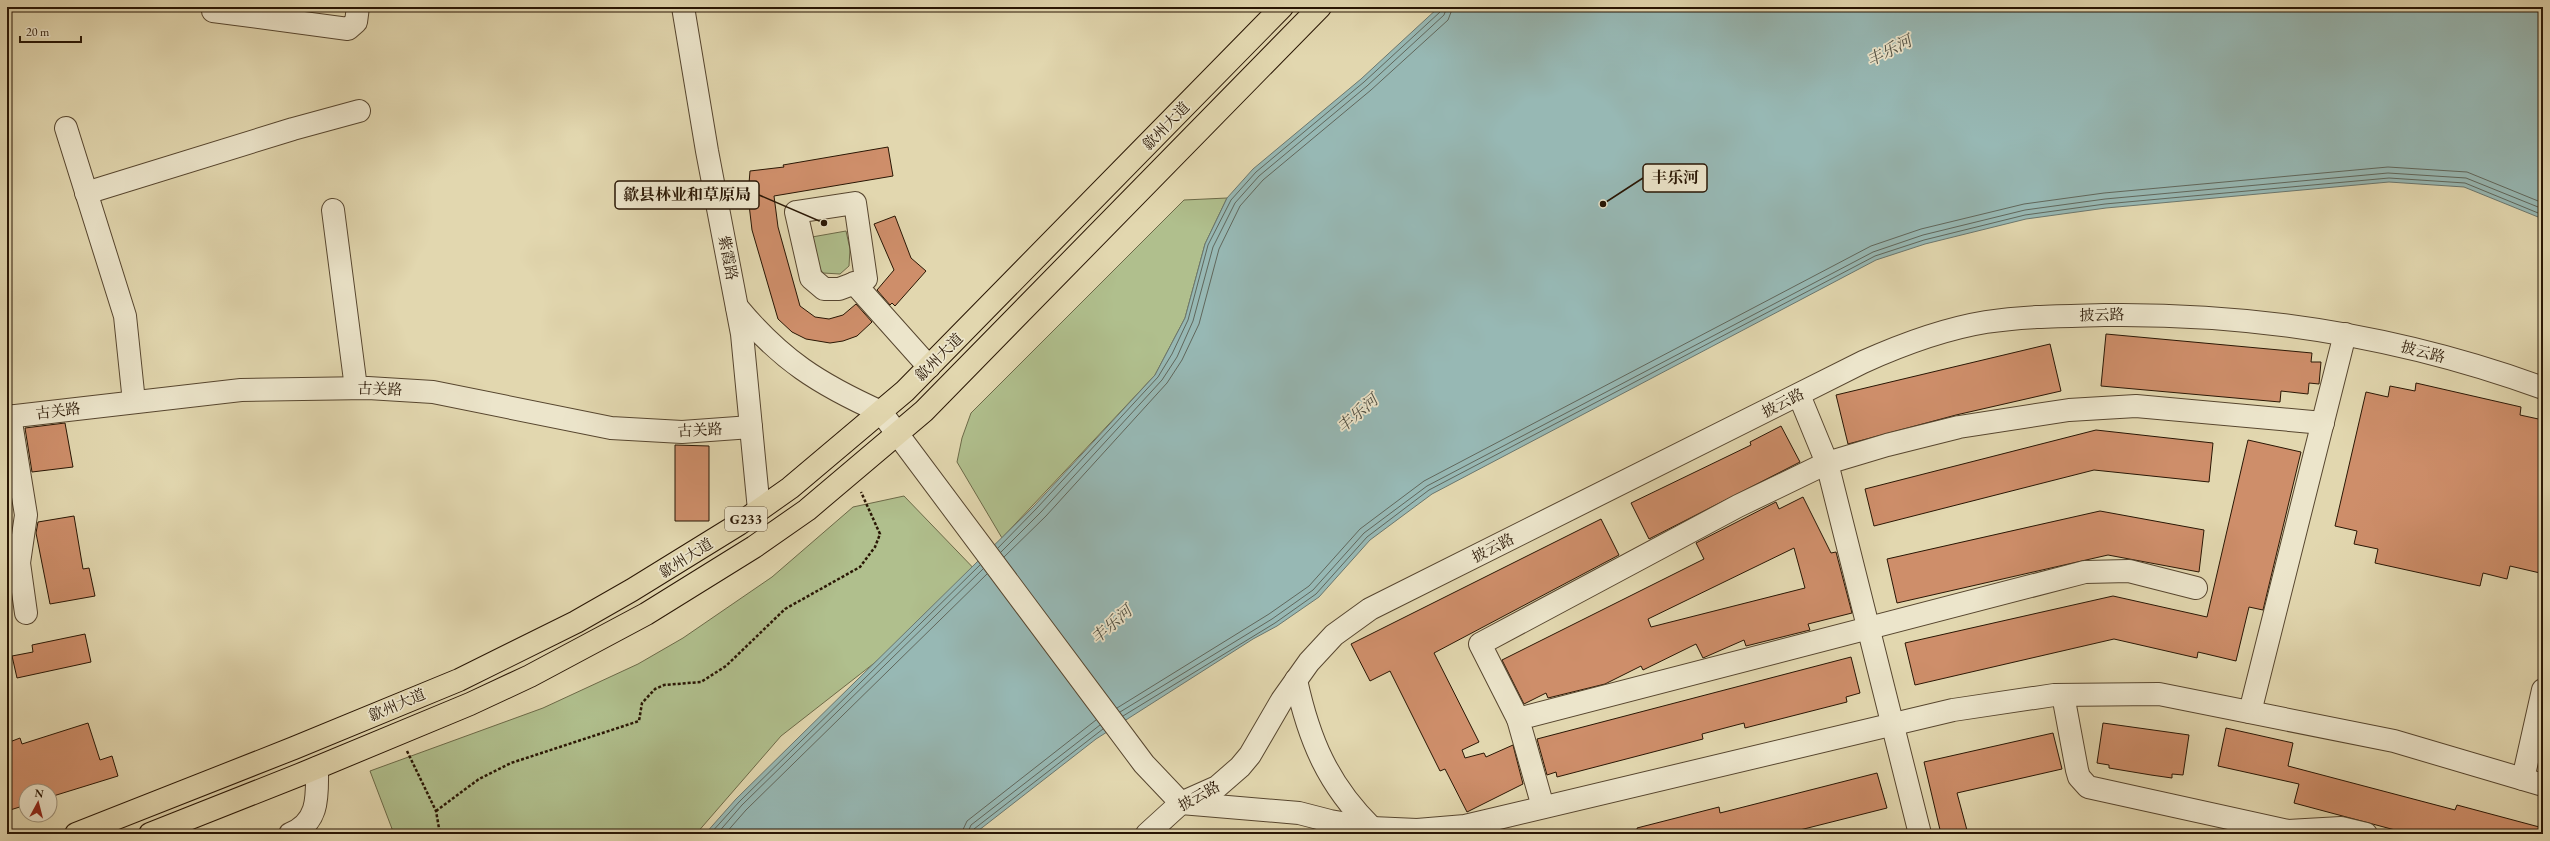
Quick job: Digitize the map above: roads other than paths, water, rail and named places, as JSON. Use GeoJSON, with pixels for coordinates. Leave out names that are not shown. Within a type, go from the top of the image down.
{"type":"FeatureCollection","features":[{"type":"Feature","properties":{"kind":"highway","name":"歙州大道"},"geometry":{"type":"LineString","coordinates":[[76,834],[294,748],[459,680],[518,652],[632,590],[759,510],[790,488],[881,412],[929,367],[1282,7]]}},
{"type":"Feature","properties":{"kind":"highway","name":"歙州大道"},"geometry":{"type":"LineString","coordinates":[[150,834],[399,734],[530,676],[646,614],[754,547],[806,510],[924,411],[1320,7]]}},
{"type":"Feature","properties":{"kind":"street"},"geometry":{"type":"LineString","coordinates":[[213,11],[348,29],[356,22],[358,7]]}},
{"type":"Feature","properties":{"kind":"street","name":"紫霞路"},"geometry":{"type":"LineString","coordinates":[[683,7],[707,151],[742,334],[759,510]]}},
{"type":"Feature","properties":{"kind":"street"},"geometry":{"type":"LineString","coordinates":[[86,193],[293,129],[359,111]]}},
{"type":"Feature","properties":{"kind":"street"},"geometry":{"type":"LineString","coordinates":[[66,128],[125,316],[134,402]]}},
{"type":"Feature","properties":{"kind":"street"},"geometry":{"type":"LineString","coordinates":[[333,210],[356,388]]}},
{"type":"Feature","properties":{"kind":"street"},"geometry":{"type":"LineString","coordinates":[[854,284],[929,367]]}},
{"type":"Feature","properties":{"kind":"street"},"geometry":{"type":"LineString","coordinates":[[737,307],[768,342],[794,364],[838,392],[881,412],[1144,764],[1180,804],[1299,813],[1330,822],[1416,832],[1465,826],[1987,703],[2063,694],[2159,694],[2394,741],[2533,782],[2543,690]]}},
{"type":"Feature","properties":{"kind":"street","name":"披云路"},"geometry":{"type":"LineString","coordinates":[[1147,834],[1180,804],[1217,787],[1240,767],[1250,755],[1296,680],[1318,650],[1334,634],[1370,609],[1896,348],[1957,329],[2013,318],[2130,315],[2188,316],[2251,321],[2345,334],[2454,360],[2543,388]]}},
{"type":"Feature","properties":{"kind":"street"},"geometry":{"type":"LineString","coordinates":[[2250,712],[2345,334]]}},
{"type":"Feature","properties":{"kind":"street","name":"古关路"},"geometry":{"type":"LineString","coordinates":[[9,417],[241,390],[356,388],[433,392],[611,428],[682,432],[751,427]]}},
{"type":"Feature","properties":{"kind":"street"},"geometry":{"type":"LineString","coordinates":[[1799,395],[1827,463],[1920,834]]}},
{"type":"Feature","properties":{"kind":"street"},"geometry":{"type":"LineString","coordinates":[[1543,807],[1518,719],[1480,644],[1738,506],[1827,463],[1959,427],[2069,410],[2136,406],[2323,423]]}},
{"type":"Feature","properties":{"kind":"street"},"geometry":{"type":"LineString","coordinates":[[9,417],[26,514],[19,563],[26,613]]}},
{"type":"Feature","properties":{"kind":"street"},"geometry":{"type":"LineString","coordinates":[[1518,719],[2085,572],[2129,571],[2196,588]]}},
{"type":"Feature","properties":{"kind":"street"},"geometry":{"type":"LineString","coordinates":[[1296,680],[1312,737],[1330,776],[1350,807],[1372,828]]}},
{"type":"Feature","properties":{"kind":"street"},"geometry":{"type":"LineString","coordinates":[[2063,694],[2077,770],[2079,777],[2088,787],[2288,830],[2341,828],[2366,834]]}},
{"type":"Feature","properties":{"kind":"street"},"geometry":{"type":"LineString","coordinates":[[290,834],[306,825],[316,809],[317,768]]}},
{"type":"Feature","properties":{"kind":"water"},"geometry":{"type":"Polygon","coordinates":[[[1439,7],[2543,7],[2543,219],[2464,187],[2389,182],[2106,208],[2026,219],[1925,244],[1876,260],[1432,494],[1370,540],[1319,597],[1277,626],[1253,639],[1096,739],[974,834],[705,834],[736,799],[1034,506],[1155,375],[1185,318],[1205,244],[1227,198],[1253,169],[1361,79],[1439,7]]]}},
{"type":"Feature","properties":{"kind":"place","name":"丰乐河"},"geometry":{"type":"Point","coordinates":[1603,204]}},
{"type":"Feature","properties":{"kind":"place","name":"歙县林业和草原局"},"geometry":{"type":"Point","coordinates":[824,223]}}]}
